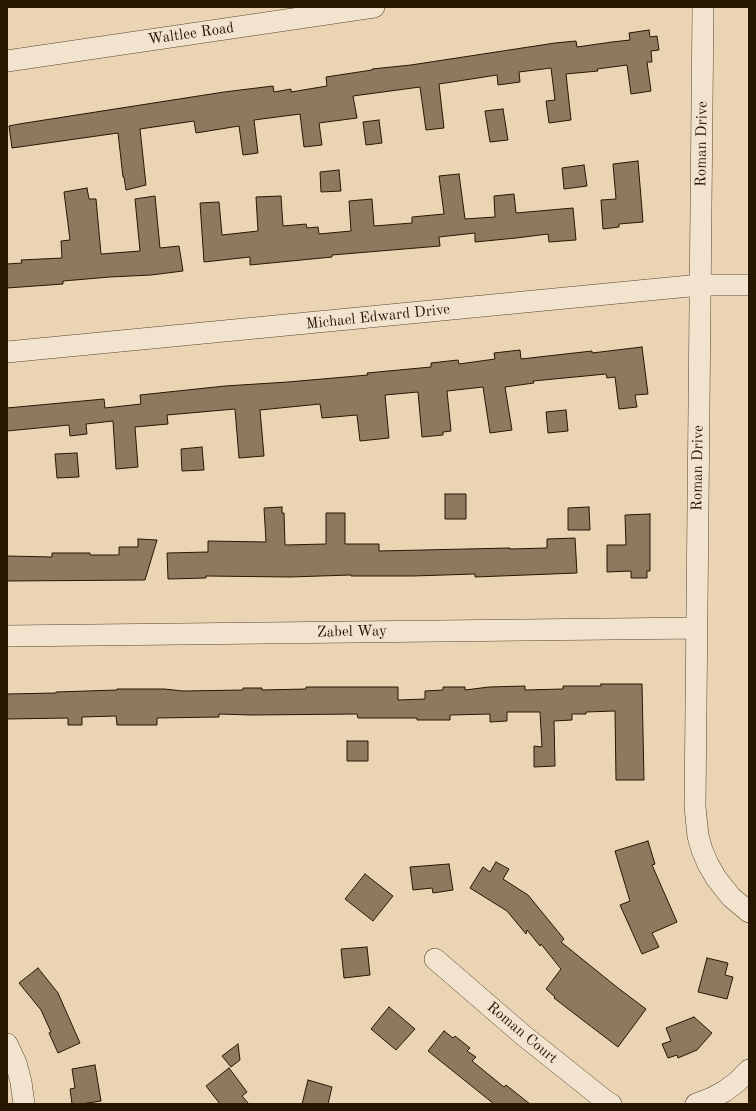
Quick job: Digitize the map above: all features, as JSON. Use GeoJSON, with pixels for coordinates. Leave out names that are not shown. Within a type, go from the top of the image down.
{"type":"FeatureCollection","features":[{"type":"Feature","properties":{"kind":"street","name":"Waltlee Road"},"geometry":{"type":"LineString","coordinates":[[7,61],[374,7]]}},
{"type":"Feature","properties":{"kind":"street","name":"Roman Drive"},"geometry":{"type":"LineString","coordinates":[[703,7],[695,808],[698,836],[708,864],[716,878],[731,897],[749,912]]}},
{"type":"Feature","properties":{"kind":"street","name":"Michael Edward Drive"},"geometry":{"type":"LineString","coordinates":[[7,352],[700,285],[749,285]]}},
{"type":"Feature","properties":{"kind":"street","name":"Zabel Way"},"geometry":{"type":"LineString","coordinates":[[7,636],[697,628]]}},
{"type":"Feature","properties":{"kind":"street","name":"Roman Court"},"geometry":{"type":"LineString","coordinates":[[435,959],[524,1036],[611,1104]]}},
{"type":"Feature","properties":{"kind":"street"},"geometry":{"type":"LineString","coordinates":[[7,1044],[16,1064],[21,1082],[24,1104]]}},
{"type":"Feature","properties":{"kind":"street"},"geometry":{"type":"LineString","coordinates":[[696,1104],[725,1091],[749,1070]]}},
{"type":"Feature","properties":{"kind":"building"},"geometry":{"type":"Polygon","coordinates":[[[649,30],[650,37],[657,36],[659,50],[651,51],[652,62],[647,62],[651,91],[631,94],[627,65],[597,69],[598,71],[566,74],[571,120],[549,123],[546,101],[555,100],[551,68],[519,72],[520,82],[498,85],[497,75],[439,84],[444,128],[426,130],[420,87],[353,96],[357,118],[319,123],[322,145],[304,147],[300,114],[254,120],[258,153],[243,155],[239,126],[196,133],[194,121],[140,129],[146,185],[126,190],[118,133],[12,148],[9,126],[19,124],[224,92],[273,86],[274,92],[291,89],[291,92],[327,86],[326,77],[372,69],[411,65],[555,43],[576,41],[577,47],[630,40],[629,33],[649,30]]]}},
{"type":"Feature","properties":{"kind":"building"},"geometry":{"type":"Polygon","coordinates":[[[503,109],[508,140],[490,142],[485,111],[503,109]]]}},
{"type":"Feature","properties":{"kind":"building"},"geometry":{"type":"Polygon","coordinates":[[[379,120],[382,143],[366,145],[363,122],[379,120]]]}},
{"type":"Feature","properties":{"kind":"building"},"geometry":{"type":"Polygon","coordinates":[[[638,161],[643,222],[619,224],[619,227],[603,229],[601,200],[616,199],[613,164],[638,161]]]}},
{"type":"Feature","properties":{"kind":"building"},"geometry":{"type":"Polygon","coordinates":[[[584,165],[587,186],[564,189],[562,168],[584,165]]]}},
{"type":"Feature","properties":{"kind":"building"},"geometry":{"type":"Polygon","coordinates":[[[339,170],[341,191],[321,192],[320,172],[339,170]]]}},
{"type":"Feature","properties":{"kind":"building"},"geometry":{"type":"Polygon","coordinates":[[[459,174],[465,219],[495,217],[494,196],[514,194],[516,213],[573,208],[576,240],[549,242],[548,234],[475,242],[475,233],[439,237],[440,246],[332,255],[332,257],[250,265],[250,257],[204,262],[200,203],[219,202],[222,235],[258,231],[256,197],[281,196],[283,226],[306,224],[307,228],[318,227],[319,234],[351,231],[349,201],[372,199],[374,226],[412,223],[412,217],[444,214],[439,176],[459,174]]]}},
{"type":"Feature","properties":{"kind":"building"},"geometry":{"type":"Polygon","coordinates":[[[87,188],[89,199],[96,199],[101,254],[140,251],[135,199],[155,196],[160,248],[179,246],[183,271],[151,275],[63,281],[63,284],[7,288],[7,264],[22,263],[21,260],[62,258],[61,241],[70,240],[64,192],[87,188]]]}},
{"type":"Feature","properties":{"kind":"building"},"geometry":{"type":"Polygon","coordinates":[[[642,347],[648,394],[635,395],[637,407],[619,409],[615,377],[607,378],[606,374],[533,381],[534,383],[505,387],[512,430],[490,433],[483,387],[447,391],[451,431],[443,432],[443,435],[422,437],[418,392],[385,395],[389,438],[360,441],[357,415],[322,418],[320,404],[260,410],[264,456],[239,458],[235,409],[167,415],[168,424],[135,427],[138,467],[116,469],[113,421],[86,424],[87,434],[70,436],[69,425],[7,431],[7,408],[104,399],[105,408],[141,404],[140,395],[225,386],[368,375],[367,373],[431,367],[431,363],[458,360],[459,364],[495,359],[494,353],[520,350],[521,359],[642,347]]]}},
{"type":"Feature","properties":{"kind":"building"},"geometry":{"type":"Polygon","coordinates":[[[566,410],[568,431],[548,433],[546,412],[566,410]]]}},
{"type":"Feature","properties":{"kind":"building"},"geometry":{"type":"Polygon","coordinates":[[[202,447],[204,470],[182,471],[181,449],[202,447]]]}},
{"type":"Feature","properties":{"kind":"building"},"geometry":{"type":"Polygon","coordinates":[[[77,453],[79,477],[57,478],[55,454],[77,453]]]}},
{"type":"Feature","properties":{"kind":"building"},"geometry":{"type":"Polygon","coordinates":[[[445,494],[466,494],[466,519],[445,519],[445,494]]]}},
{"type":"Feature","properties":{"kind":"building"},"geometry":{"type":"Polygon","coordinates":[[[282,507],[282,513],[284,513],[285,545],[326,544],[326,513],[345,513],[345,544],[379,544],[379,551],[547,548],[547,539],[575,538],[577,573],[475,577],[475,574],[290,577],[206,576],[206,578],[168,579],[167,553],[208,552],[208,541],[266,542],[264,508],[282,507]]]}},
{"type":"Feature","properties":{"kind":"building"},"geometry":{"type":"Polygon","coordinates":[[[589,507],[590,530],[568,530],[568,508],[589,507]]]}},
{"type":"Feature","properties":{"kind":"building"},"geometry":{"type":"Polygon","coordinates":[[[650,514],[650,571],[647,571],[647,578],[631,578],[631,571],[607,572],[607,545],[626,545],[625,515],[650,514]]]}},
{"type":"Feature","properties":{"kind":"building"},"geometry":{"type":"Polygon","coordinates":[[[138,539],[157,540],[145,580],[7,581],[7,556],[52,557],[52,553],[119,555],[119,547],[138,547],[138,539]]]}},
{"type":"Feature","properties":{"kind":"building"},"geometry":{"type":"Polygon","coordinates":[[[601,684],[642,684],[644,780],[616,780],[615,711],[572,714],[572,720],[554,721],[555,766],[534,767],[534,746],[542,747],[540,712],[507,712],[507,721],[490,722],[490,714],[450,715],[450,720],[417,720],[417,718],[358,718],[357,714],[219,714],[219,717],[157,718],[157,725],[117,725],[116,716],[82,717],[82,725],[68,725],[68,718],[7,719],[7,694],[56,693],[117,689],[164,689],[183,691],[243,690],[243,688],[262,688],[262,690],[306,689],[306,687],[398,687],[398,700],[425,699],[425,691],[443,690],[443,687],[465,687],[465,690],[489,687],[525,686],[525,690],[563,689],[563,686],[601,686],[601,684]]]}},
{"type":"Feature","properties":{"kind":"building"},"geometry":{"type":"Polygon","coordinates":[[[347,741],[368,741],[368,761],[347,761],[347,741]]]}},
{"type":"Feature","properties":{"kind":"building"},"geometry":{"type":"Polygon","coordinates":[[[648,841],[655,864],[652,865],[677,922],[652,933],[659,947],[642,954],[620,905],[630,901],[615,851],[648,841]]]}},
{"type":"Feature","properties":{"kind":"building"},"geometry":{"type":"Polygon","coordinates":[[[496,862],[509,869],[503,879],[528,895],[564,939],[561,942],[646,1009],[618,1047],[554,998],[555,997],[546,989],[561,969],[541,944],[540,946],[527,930],[526,934],[507,911],[470,888],[483,867],[490,872],[496,862]]]}},
{"type":"Feature","properties":{"kind":"building"},"geometry":{"type":"Polygon","coordinates":[[[449,864],[453,890],[433,893],[432,888],[413,890],[410,867],[449,864]]]}},
{"type":"Feature","properties":{"kind":"building"},"geometry":{"type":"Polygon","coordinates":[[[365,874],[393,896],[373,921],[345,899],[365,874]]]}},
{"type":"Feature","properties":{"kind":"building"},"geometry":{"type":"Polygon","coordinates":[[[367,947],[370,975],[344,978],[341,949],[367,947]]]}},
{"type":"Feature","properties":{"kind":"building"},"geometry":{"type":"Polygon","coordinates":[[[707,958],[728,963],[725,975],[733,977],[727,999],[698,992],[707,958]]]}},
{"type":"Feature","properties":{"kind":"building"},"geometry":{"type":"Polygon","coordinates":[[[38,968],[58,993],[80,1043],[58,1053],[49,1033],[51,1032],[41,1010],[19,983],[38,968]]]}},
{"type":"Feature","properties":{"kind":"building"},"geometry":{"type":"Polygon","coordinates":[[[389,1007],[415,1029],[396,1050],[371,1029],[389,1007]]]}},
{"type":"Feature","properties":{"kind":"building"},"geometry":{"type":"Polygon","coordinates":[[[694,1017],[712,1033],[697,1050],[678,1058],[677,1055],[668,1058],[662,1044],[671,1041],[666,1028],[694,1017]]]}},
{"type":"Feature","properties":{"kind":"building"},"geometry":{"type":"Polygon","coordinates":[[[444,1031],[453,1038],[455,1036],[470,1048],[467,1051],[476,1057],[472,1061],[504,1087],[506,1085],[530,1104],[494,1104],[428,1051],[444,1031]]]}},
{"type":"Feature","properties":{"kind":"building"},"geometry":{"type":"Polygon","coordinates":[[[238,1044],[240,1060],[231,1067],[222,1056],[238,1044]]]}},
{"type":"Feature","properties":{"kind":"building"},"geometry":{"type":"Polygon","coordinates":[[[95,1065],[101,1101],[72,1104],[70,1089],[75,1088],[72,1069],[95,1065]]]}},
{"type":"Feature","properties":{"kind":"building"},"geometry":{"type":"Polygon","coordinates":[[[229,1068],[247,1092],[242,1096],[249,1104],[220,1104],[206,1086],[229,1068]]]}},
{"type":"Feature","properties":{"kind":"building"},"geometry":{"type":"Polygon","coordinates":[[[308,1080],[332,1087],[328,1104],[302,1104],[308,1080]]]}}]}
